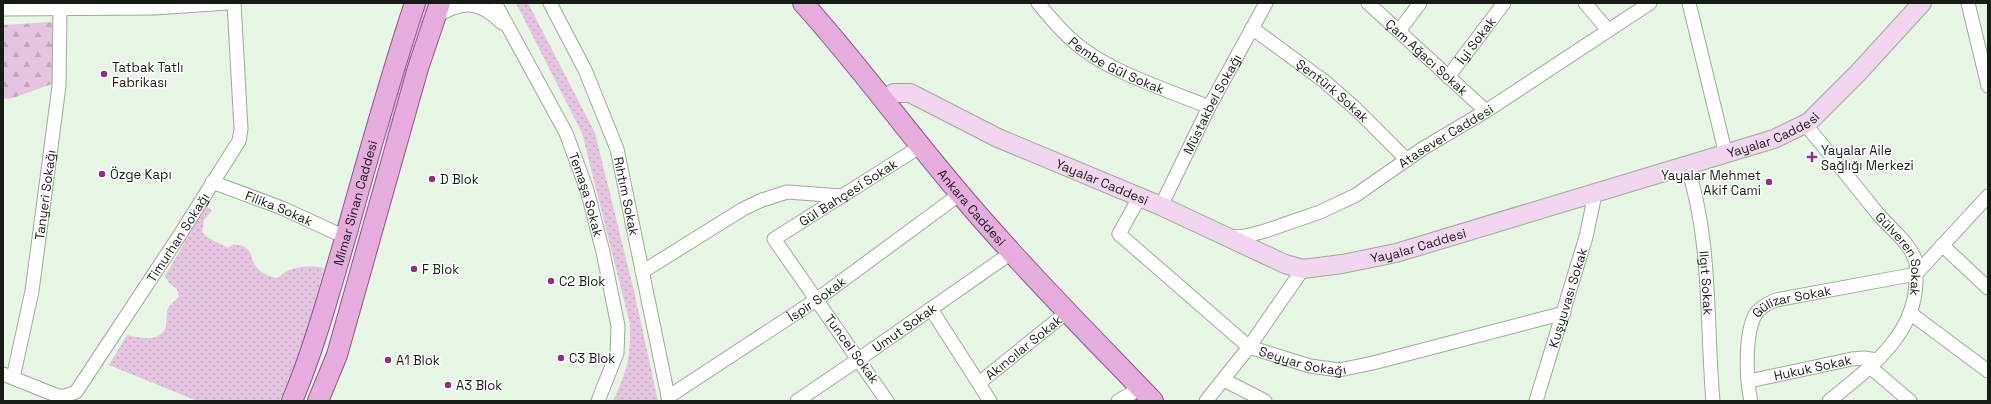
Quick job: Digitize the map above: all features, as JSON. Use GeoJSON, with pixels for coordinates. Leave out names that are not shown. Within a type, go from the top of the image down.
{"type":"FeatureCollection","features":[{"type":"Feature","properties":{"kind":"main road","name":"Mimar Sinan Caddesi"},"geometry":{"type":"LineString","coordinates":[[292,401],[304,371],[415,3]]}},
{"type":"Feature","properties":{"kind":"main road","name":"Ankara Caddesi"},"geometry":{"type":"LineString","coordinates":[[803,3],[849,55],[889,96],[1012,237],[1076,307],[1169,401]]}},
{"type":"Feature","properties":{"kind":"main road","name":"Ankara Caddesi"},"geometry":{"type":"LineString","coordinates":[[822,3],[866,56],[889,96],[921,146],[960,194],[1011,253],[1147,394]]}},
{"type":"Feature","properties":{"kind":"main road","name":"Mimar Sinan Caddesi"},"geometry":{"type":"LineString","coordinates":[[318,401],[337,355],[412,89],[438,10]]}},
{"type":"Feature","properties":{"kind":"street"},"geometry":{"type":"LineString","coordinates":[[3,9],[154,8],[228,3]]}},
{"type":"Feature","properties":{"kind":"street","name":"Timurhan Sokağı"},"geometry":{"type":"LineString","coordinates":[[8,376],[58,396],[65,396],[76,392],[177,240],[239,141],[241,129],[234,3]]}},
{"type":"Feature","properties":{"kind":"street","name":"Temaşa Sokak"},"geometry":{"type":"LineString","coordinates":[[495,3],[514,35],[566,133],[587,190],[603,252],[618,326],[616,353],[598,401]]}},
{"type":"Feature","properties":{"kind":"street","name":"Rıhtım Sokak"},"geometry":{"type":"LineString","coordinates":[[550,3],[585,70],[617,149],[669,399]]}},
{"type":"Feature","properties":{"kind":"street","name":"Pembe Gül Sokak"},"geometry":{"type":"LineString","coordinates":[[1038,3],[1065,34],[1083,49],[1104,63],[1209,107]]}},
{"type":"Feature","properties":{"kind":"street","name":"Müstakbel Sokağı"},"geometry":{"type":"LineString","coordinates":[[1161,206],[1209,107],[1266,3]]}},
{"type":"Feature","properties":{"kind":"street","name":"Çam Ağacı Sokak"},"geometry":{"type":"LineString","coordinates":[[1368,3],[1486,111]]}},
{"type":"Feature","properties":{"kind":"street"},"geometry":{"type":"LineString","coordinates":[[1399,31],[1420,3]]}},
{"type":"Feature","properties":{"kind":"street"},"geometry":{"type":"LineString","coordinates":[[1586,3],[1608,30]]}},
{"type":"Feature","properties":{"kind":"street","name":"Atasever Caddesi"},"geometry":{"type":"LineString","coordinates":[[1227,237],[1246,236],[1265,231],[1320,212],[1356,195],[1407,160],[1486,111],[1650,3]]}},
{"type":"Feature","properties":{"kind":"street"},"geometry":{"type":"LineString","coordinates":[[1689,3],[1726,155]]}},
{"type":"Feature","properties":{"kind":"street","name":"Yayalar Caddesi"},"geometry":{"type":"LineString","coordinates":[[889,96],[910,93],[998,138],[1161,206],[1285,264],[1303,268],[1342,264],[1396,253],[1726,155],[1774,139],[1805,124],[1858,73],[1922,3]]}},
{"type":"Feature","properties":{"kind":"street"},"geometry":{"type":"LineString","coordinates":[[1968,3],[1988,86]]}},
{"type":"Feature","properties":{"kind":"street"},"geometry":{"type":"LineString","coordinates":[[438,10],[464,4],[476,5],[486,9],[514,35]]}},
{"type":"Feature","properties":{"kind":"street","name":"İyi Sokak"},"geometry":{"type":"LineString","coordinates":[[1448,76],[1498,5]]}},
{"type":"Feature","properties":{"kind":"street","name":"Tanyeri Sokağı"},"geometry":{"type":"LineString","coordinates":[[8,376],[32,291],[59,86],[60,9]]}},
{"type":"Feature","properties":{"kind":"street","name":"Şentürk Sokak"},"geometry":{"type":"LineString","coordinates":[[1252,28],[1324,81],[1356,109],[1407,160]]}},
{"type":"Feature","properties":{"kind":"street","name":"Gülveren Sokak"},"geometry":{"type":"LineString","coordinates":[[1805,124],[1911,252],[1916,262],[1916,290],[1910,313],[1900,333],[1874,363],[1828,401]]}},
{"type":"Feature","properties":{"kind":"street","name":"Gül Bahçesi Sokak"},"geometry":{"type":"LineString","coordinates":[[774,239],[921,146]]}},
{"type":"Feature","properties":{"kind":"street","name":"Ilgıt Sokak"},"geometry":{"type":"LineString","coordinates":[[1687,166],[1695,194],[1704,245],[1713,401]]}},
{"type":"Feature","properties":{"kind":"street","name":"Filika Sokak"},"geometry":{"type":"LineString","coordinates":[[212,182],[282,208],[345,237]]}},
{"type":"Feature","properties":{"kind":"street"},"geometry":{"type":"LineString","coordinates":[[642,272],[743,208],[762,200],[787,192],[842,196]]}},
{"type":"Feature","properties":{"kind":"street","name":"İspir Sokak"},"geometry":{"type":"LineString","coordinates":[[669,399],[816,300],[960,194]]}},
{"type":"Feature","properties":{"kind":"street","name":"Kuşyuvası Sokak"},"geometry":{"type":"LineString","coordinates":[[1536,401],[1586,237],[1595,194]]}},
{"type":"Feature","properties":{"kind":"street"},"geometry":{"type":"LineString","coordinates":[[1916,274],[1942,244],[1988,196]]}},
{"type":"Feature","properties":{"kind":"street","name":"Seyyar Sokağı"},"geometry":{"type":"LineString","coordinates":[[1139,198],[1119,234],[1249,346],[1310,366],[1339,370],[1373,363],[1564,313]]}},
{"type":"Feature","properties":{"kind":"street","name":"Tuncel Sokak"},"geometry":{"type":"LineString","coordinates":[[774,239],[860,360],[887,401]]}},
{"type":"Feature","properties":{"kind":"street"},"geometry":{"type":"LineString","coordinates":[[1942,244],[1988,288]]}},
{"type":"Feature","properties":{"kind":"street","name":"Umut Sokak"},"geometry":{"type":"LineString","coordinates":[[797,401],[860,360],[1011,253]]}},
{"type":"Feature","properties":{"kind":"street"},"geometry":{"type":"LineString","coordinates":[[1206,401],[1224,380],[1249,346],[1303,268]]}},
{"type":"Feature","properties":{"kind":"street","name":"Gülizar Sokak"},"geometry":{"type":"LineString","coordinates":[[1751,401],[1749,381],[1750,336],[1754,316],[1763,306],[1776,300],[1916,274]]}},
{"type":"Feature","properties":{"kind":"street"},"geometry":{"type":"LineString","coordinates":[[931,309],[979,383],[986,400]]}},
{"type":"Feature","properties":{"kind":"street","name":"Akıncılar Sokak"},"geometry":{"type":"LineString","coordinates":[[979,383],[1067,312]]}},
{"type":"Feature","properties":{"kind":"street"},"geometry":{"type":"LineString","coordinates":[[1910,313],[1988,371]]}},
{"type":"Feature","properties":{"kind":"street","name":"Hukuk Sokak"},"geometry":{"type":"LineString","coordinates":[[1749,381],[1852,359],[1864,358],[1874,363]]}},
{"type":"Feature","properties":{"kind":"street"},"geometry":{"type":"LineString","coordinates":[[1874,363],[1910,401]]}},
{"type":"Feature","properties":{"kind":"street"},"geometry":{"type":"LineString","coordinates":[[1224,380],[1265,401]]}},
{"type":"Feature","properties":{"kind":"street"},"geometry":{"type":"LineString","coordinates":[[1118,401],[1147,394]]}},
{"type":"Feature","properties":{"kind":"green space"},"geometry":{"type":"Polygon","coordinates":[[[423,3],[433,3],[382,162],[393,100],[423,3]]]}},
{"type":"Feature","properties":{"kind":"green space"},"geometry":{"type":"Polygon","coordinates":[[[516,3],[528,3],[595,133],[634,291],[658,401],[613,401],[622,381],[629,355],[630,324],[582,133],[516,3]]]}},
{"type":"Feature","properties":{"kind":"green space"},"geometry":{"type":"Polygon","coordinates":[[[53,22],[52,84],[10,99],[3,98],[3,25],[53,22]]]}},
{"type":"Feature","properties":{"kind":"green space"},"geometry":{"type":"Polygon","coordinates":[[[206,206],[212,211],[204,220],[202,232],[207,237],[228,248],[234,244],[248,249],[255,265],[263,273],[278,278],[288,271],[300,267],[324,268],[307,336],[280,401],[197,401],[109,365],[127,335],[149,338],[163,332],[166,327],[168,309],[170,305],[179,297],[177,289],[169,283],[165,276],[206,206]]]}},
{"type":"Feature","properties":{"kind":"place","name":"Tatbak Tatlı Fabrikası"},"geometry":{"type":"Point","coordinates":[104,74]}},
{"type":"Feature","properties":{"kind":"place","name":"Yayalar Aile Sağlığı Merkezi"},"geometry":{"type":"Point","coordinates":[1812,157]}},
{"type":"Feature","properties":{"kind":"place","name":"Özge Kapı"},"geometry":{"type":"Point","coordinates":[102,174]}},
{"type":"Feature","properties":{"kind":"place","name":"D Blok"},"geometry":{"type":"Point","coordinates":[432,179]}},
{"type":"Feature","properties":{"kind":"place","name":"Yayalar Mehmet Akif Cami"},"geometry":{"type":"Point","coordinates":[1769,182]}},
{"type":"Feature","properties":{"kind":"place","name":"F Blok"},"geometry":{"type":"Point","coordinates":[414,269]}},
{"type":"Feature","properties":{"kind":"place","name":"C2 Blok"},"geometry":{"type":"Point","coordinates":[551,281]}},
{"type":"Feature","properties":{"kind":"place","name":"C3 Blok"},"geometry":{"type":"Point","coordinates":[561,358]}},
{"type":"Feature","properties":{"kind":"place","name":"A1 Blok"},"geometry":{"type":"Point","coordinates":[388,360]}},
{"type":"Feature","properties":{"kind":"place","name":"A3 Blok"},"geometry":{"type":"Point","coordinates":[448,385]}}]}
